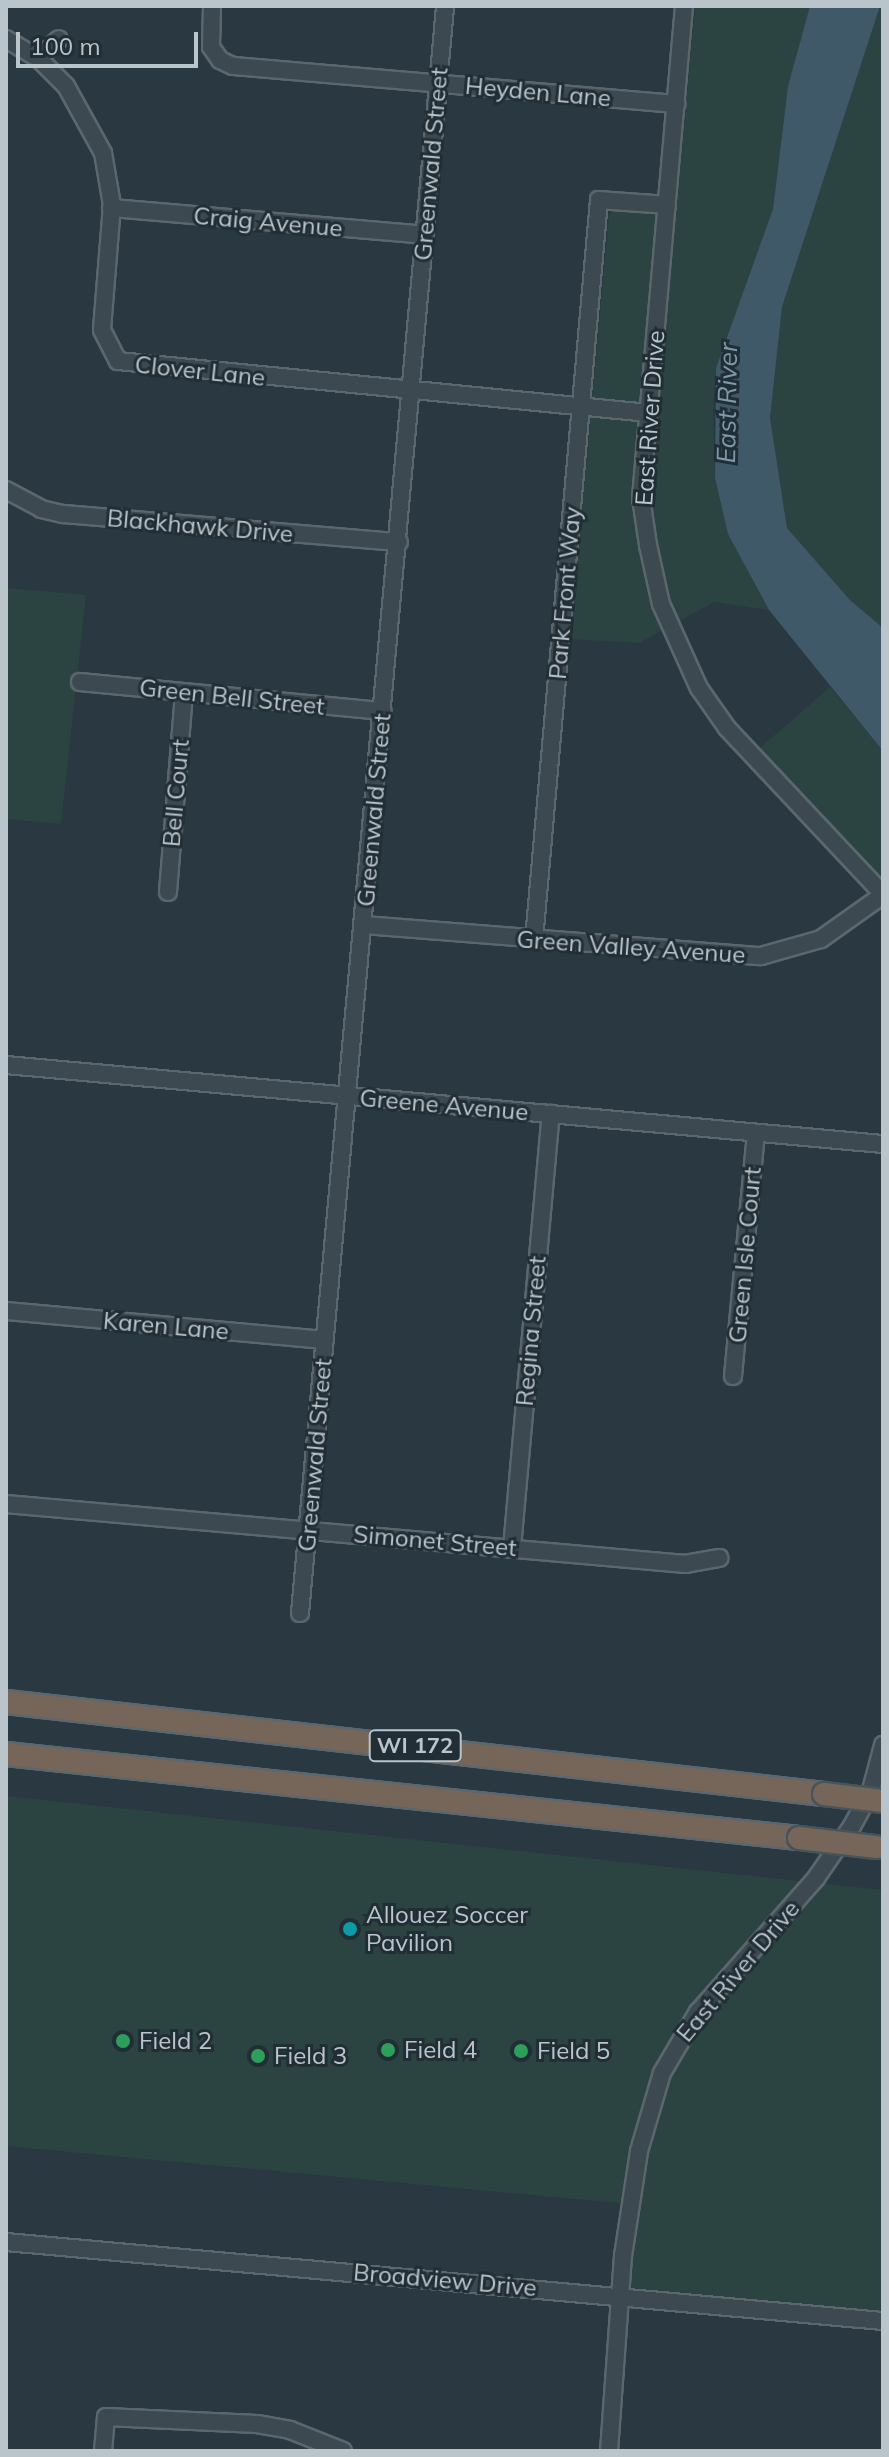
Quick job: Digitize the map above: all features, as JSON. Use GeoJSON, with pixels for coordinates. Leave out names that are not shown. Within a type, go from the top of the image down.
{"type":"FeatureCollection","features":[{"type":"Feature","properties":{"kind":"highway","name":"WI 172"},"geometry":{"type":"LineString","coordinates":[[6,1702],[883,1801]]}},
{"type":"Feature","properties":{"kind":"highway","name":"WI 172"},"geometry":{"type":"LineString","coordinates":[[6,1754],[880,1848]]}},
{"type":"Feature","properties":{"kind":"street","name":"Heyden Lane"},"geometry":{"type":"LineString","coordinates":[[212,6],[211,47],[220,60],[233,66],[676,104]]}},
{"type":"Feature","properties":{"kind":"street","name":"Greenwald Street"},"geometry":{"type":"LineString","coordinates":[[300,1613],[445,6]]}},
{"type":"Feature","properties":{"kind":"street","name":"East River Drive"},"geometry":{"type":"LineString","coordinates":[[684,6],[641,498],[661,604],[678,648],[727,728],[883,894]]}},
{"type":"Feature","properties":{"kind":"street","name":"Clover Lane"},"geometry":{"type":"LineString","coordinates":[[6,39],[38,58],[88,119],[106,166],[111,208],[102,330],[118,361],[648,413]]}},
{"type":"Feature","properties":{"kind":"street"},"geometry":{"type":"LineString","coordinates":[[38,58],[59,39]]}},
{"type":"Feature","properties":{"kind":"street","name":"Park Front Way"},"geometry":{"type":"LineString","coordinates":[[534,940],[599,200],[667,205]]}},
{"type":"Feature","properties":{"kind":"street","name":"Craig Avenue"},"geometry":{"type":"LineString","coordinates":[[111,208],[425,235]]}},
{"type":"Feature","properties":{"kind":"street","name":"Blackhawk Drive"},"geometry":{"type":"LineString","coordinates":[[6,490],[41,509],[63,514],[399,542]]}},
{"type":"Feature","properties":{"kind":"street","name":"Green Bell Street"},"geometry":{"type":"LineString","coordinates":[[80,682],[383,711]]}},
{"type":"Feature","properties":{"kind":"street","name":"Bell Court"},"geometry":{"type":"LineString","coordinates":[[168,892],[184,693]]}},
{"type":"Feature","properties":{"kind":"street","name":"Green Valley Avenue"},"geometry":{"type":"LineString","coordinates":[[364,925],[761,956],[821,939],[883,894]]}},
{"type":"Feature","properties":{"kind":"street","name":"Greene Avenue"},"geometry":{"type":"LineString","coordinates":[[6,1065],[883,1144]]}},
{"type":"Feature","properties":{"kind":"street","name":"Regina Street"},"geometry":{"type":"LineString","coordinates":[[512,1548],[551,1114]]}},
{"type":"Feature","properties":{"kind":"street","name":"Green Isle Court"},"geometry":{"type":"LineString","coordinates":[[733,1376],[756,1133]]}},
{"type":"Feature","properties":{"kind":"street","name":"Karen Lane"},"geometry":{"type":"LineString","coordinates":[[6,1311],[325,1340]]}},
{"type":"Feature","properties":{"kind":"street","name":"Simonet Street"},"geometry":{"type":"LineString","coordinates":[[6,1504],[685,1564],[719,1558]]}},
{"type":"Feature","properties":{"kind":"street","name":"East River Drive"},"geometry":{"type":"LineString","coordinates":[[609,2451],[619,2296],[639,2151],[662,2073],[698,2012],[816,1878],[852,1826],[870,1794],[883,1745]]}},
{"type":"Feature","properties":{"kind":"street","name":"Broadview Drive"},"geometry":{"type":"LineString","coordinates":[[6,2242],[883,2321]]}},
{"type":"Feature","properties":{"kind":"street"},"geometry":{"type":"LineString","coordinates":[[103,2451],[106,2417],[257,2424],[290,2430],[343,2451]]}},
{"type":"Feature","properties":{"kind":"green space"},"geometry":{"type":"Polygon","coordinates":[[[695,6],[810,6],[788,86],[773,209],[716,368],[713,411],[715,478],[728,534],[769,610],[714,602],[639,643],[570,639],[609,215],[613,210],[676,217],[695,6]]]}},
{"type":"Feature","properties":{"kind":"green space"},"geometry":{"type":"Polygon","coordinates":[[[880,6],[883,6],[883,628],[850,600],[787,528],[770,418],[782,306],[880,6]]]}},
{"type":"Feature","properties":{"kind":"green space"},"geometry":{"type":"Polygon","coordinates":[[[6,588],[86,595],[61,824],[6,819],[6,588]]]}},
{"type":"Feature","properties":{"kind":"green space"},"geometry":{"type":"Polygon","coordinates":[[[830,687],[883,751],[883,894],[752,755],[830,687]]]}},
{"type":"Feature","properties":{"kind":"green space"},"geometry":{"type":"Polygon","coordinates":[[[6,1796],[883,1890],[883,2313],[629,2288],[640,2205],[6,2146],[6,1796]]]}},
{"type":"Feature","properties":{"kind":"water","name":"East River"},"geometry":{"type":"Polygon","coordinates":[[[810,6],[880,6],[782,307],[770,418],[787,528],[850,600],[883,628],[883,751],[769,610],[728,534],[715,478],[716,368],[773,209],[788,86],[810,6]]]}},
{"type":"Feature","properties":{"kind":"place","name":"Allouez Soccer Pavilion"},"geometry":{"type":"Point","coordinates":[350,1929]}},
{"type":"Feature","properties":{"kind":"place","name":"Field 2"},"geometry":{"type":"Point","coordinates":[123,2041]}},
{"type":"Feature","properties":{"kind":"place","name":"Field 4"},"geometry":{"type":"Point","coordinates":[388,2050]}},
{"type":"Feature","properties":{"kind":"place","name":"Field 5"},"geometry":{"type":"Point","coordinates":[521,2051]}},
{"type":"Feature","properties":{"kind":"place","name":"Field 3"},"geometry":{"type":"Point","coordinates":[258,2056]}}]}
